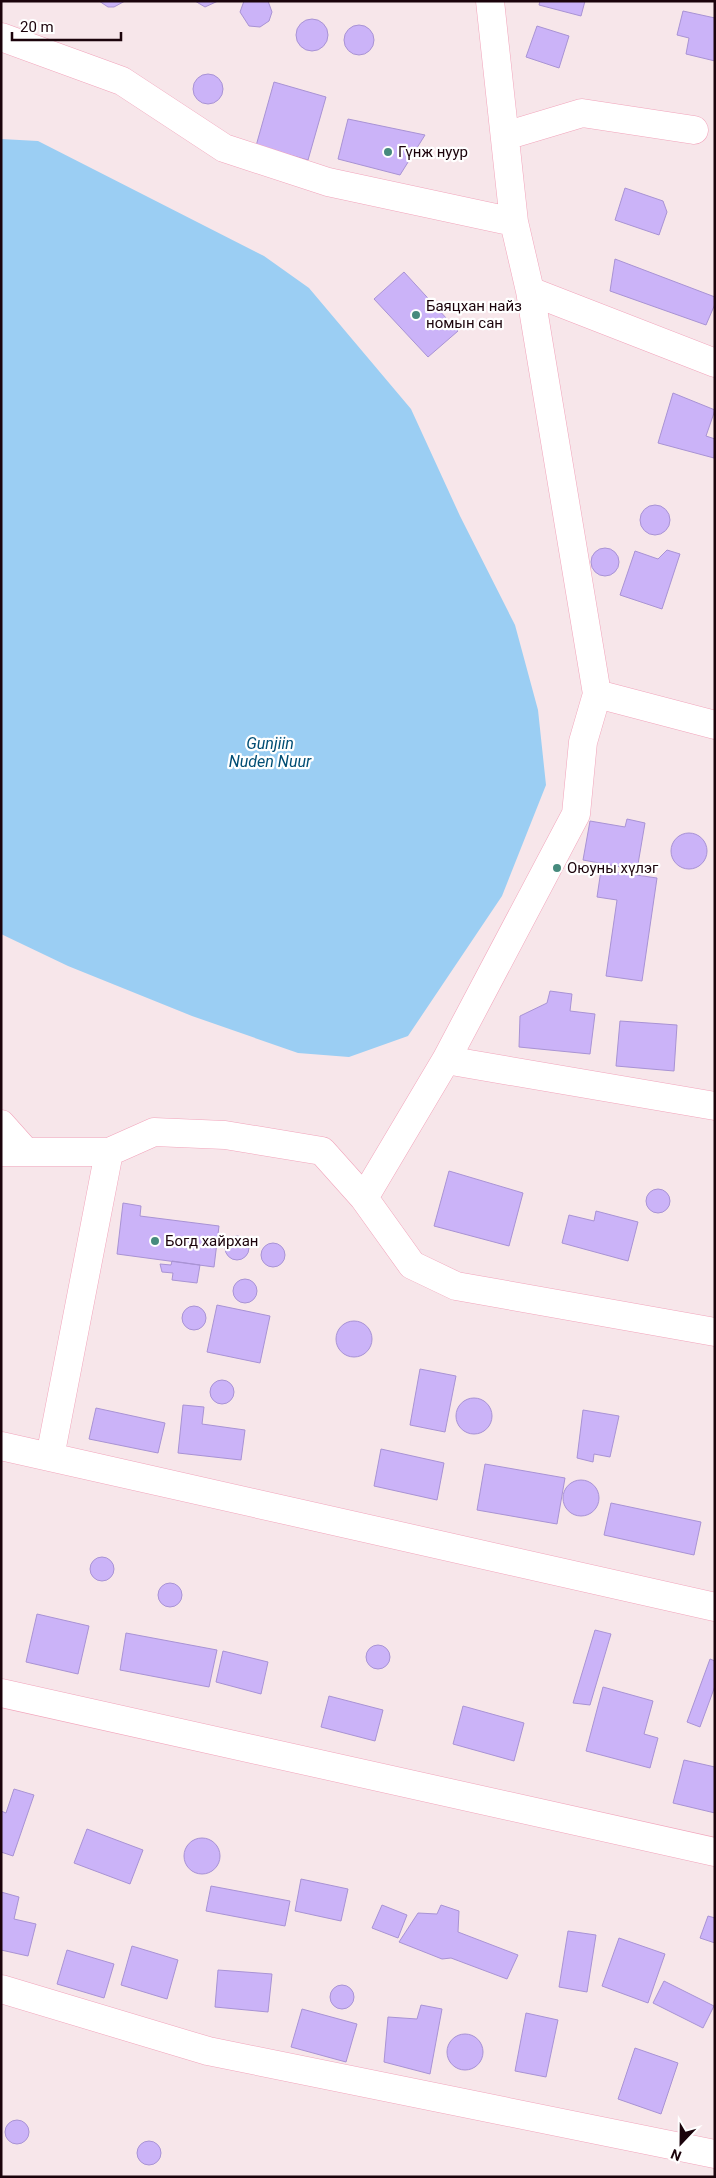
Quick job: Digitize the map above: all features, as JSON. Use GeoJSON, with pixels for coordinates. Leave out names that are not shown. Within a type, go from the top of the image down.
{"type":"FeatureCollection","features":[{"type":"Feature","properties":{"kind":"street"},"geometry":{"type":"LineString","coordinates":[[364,1198],[446,1060],[576,814],[583,742],[597,694],[530,290],[514,222],[490,1]]}},
{"type":"Feature","properties":{"kind":"street"},"geometry":{"type":"LineString","coordinates":[[1,37],[122,81],[224,148],[328,182],[514,222]]}},
{"type":"Feature","properties":{"kind":"street"},"geometry":{"type":"LineString","coordinates":[[505,136],[582,113],[694,130]]}},
{"type":"Feature","properties":{"kind":"street"},"geometry":{"type":"LineString","coordinates":[[530,290],[715,363]]}},
{"type":"Feature","properties":{"kind":"street"},"geometry":{"type":"LineString","coordinates":[[597,694],[715,725]]}},
{"type":"Feature","properties":{"kind":"street"},"geometry":{"type":"LineString","coordinates":[[446,1060],[715,1106]]}},
{"type":"Feature","properties":{"kind":"street"},"geometry":{"type":"LineString","coordinates":[[1,1124],[14,1152],[109,1152],[154,1132],[225,1136],[322,1151],[364,1198],[412,1265],[456,1286],[715,1332]]}},
{"type":"Feature","properties":{"kind":"street"},"geometry":{"type":"LineString","coordinates":[[50,1457],[109,1152]]}},
{"type":"Feature","properties":{"kind":"street"},"geometry":{"type":"LineString","coordinates":[[1,1446],[715,1607]]}},
{"type":"Feature","properties":{"kind":"street"},"geometry":{"type":"LineString","coordinates":[[1,1693],[715,1852]]}},
{"type":"Feature","properties":{"kind":"street"},"geometry":{"type":"LineString","coordinates":[[1,1989],[208,2052],[715,2154]]}},
{"type":"Feature","properties":{"kind":"water","name":"Gunjiin Nuden Nuur"},"geometry":{"type":"Polygon","coordinates":[[[1,139],[38,141],[264,256],[309,288],[411,409],[460,516],[515,625],[538,710],[546,785],[502,896],[408,1036],[349,1057],[298,1053],[192,1016],[68,966],[1,934],[1,139]]]}},
{"type":"Feature","properties":{"kind":"building"},"geometry":{"type":"Polygon","coordinates":[[[99,1],[125,1],[114,7],[108,7],[99,1]]]}},
{"type":"Feature","properties":{"kind":"building"},"geometry":{"type":"Polygon","coordinates":[[[195,1],[218,1],[205,7],[195,1]]]}},
{"type":"Feature","properties":{"kind":"building"},"geometry":{"type":"Polygon","coordinates":[[[244,1],[268,1],[272,12],[269,21],[260,27],[249,26],[240,12],[244,1]]]}},
{"type":"Feature","properties":{"kind":"building"},"geometry":{"type":"Polygon","coordinates":[[[540,1],[585,1],[581,16],[539,5],[540,1]]]}},
{"type":"Feature","properties":{"kind":"building"},"geometry":{"type":"Polygon","coordinates":[[[683,11],[715,18],[715,61],[686,54],[689,38],[677,35],[683,11]]]}},
{"type":"Feature","properties":{"kind":"building"},"geometry":{"type":"Polygon","coordinates":[[[312,19],[318,20],[323,24],[327,29],[327,41],[323,46],[318,50],[312,51],[306,50],[301,46],[297,41],[296,35],[297,29],[301,24],[306,20],[312,19]]]}},
{"type":"Feature","properties":{"kind":"building"},"geometry":{"type":"Polygon","coordinates":[[[359,25],[369,30],[374,40],[369,50],[359,55],[349,50],[344,40],[349,30],[359,25]]]}},
{"type":"Feature","properties":{"kind":"building"},"geometry":{"type":"Polygon","coordinates":[[[537,26],[569,36],[559,68],[526,57],[537,26]]]}},
{"type":"Feature","properties":{"kind":"building"},"geometry":{"type":"Polygon","coordinates":[[[208,74],[219,78],[223,89],[219,100],[208,104],[197,100],[193,89],[197,78],[208,74]]]}},
{"type":"Feature","properties":{"kind":"building"},"geometry":{"type":"Polygon","coordinates":[[[274,82],[326,97],[308,160],[256,146],[274,82]]]}},
{"type":"Feature","properties":{"kind":"building"},"geometry":{"type":"Polygon","coordinates":[[[348,119],[425,135],[400,175],[338,159],[348,119]]]}},
{"type":"Feature","properties":{"kind":"building"},"geometry":{"type":"Polygon","coordinates":[[[625,188],[663,201],[667,212],[659,235],[615,220],[625,188]]]}},
{"type":"Feature","properties":{"kind":"building"},"geometry":{"type":"Polygon","coordinates":[[[615,259],[715,297],[715,304],[706,325],[610,291],[615,259]]]}},
{"type":"Feature","properties":{"kind":"building","name":"Баяцхан найз номын сан"},"geometry":{"type":"Polygon","coordinates":[[[404,272],[458,331],[428,357],[374,299],[404,272]]]}},
{"type":"Feature","properties":{"kind":"building"},"geometry":{"type":"Polygon","coordinates":[[[673,393],[715,410],[706,436],[715,439],[714,458],[658,443],[673,393]]]}},
{"type":"Feature","properties":{"kind":"building"},"geometry":{"type":"Polygon","coordinates":[[[655,505],[666,509],[670,520],[666,531],[655,535],[644,531],[640,520],[644,509],[655,505]]]}},
{"type":"Feature","properties":{"kind":"building"},"geometry":{"type":"Polygon","coordinates":[[[605,548],[615,552],[619,562],[615,572],[605,576],[595,572],[591,562],[595,552],[605,548]]]}},
{"type":"Feature","properties":{"kind":"building"},"geometry":{"type":"Polygon","coordinates":[[[667,550],[680,554],[662,609],[620,595],[635,551],[658,559],[667,550]]]}},
{"type":"Feature","properties":{"kind":"building"},"geometry":{"type":"Polygon","coordinates":[[[627,819],[645,823],[637,870],[583,860],[590,821],[625,827],[627,819]]]}},
{"type":"Feature","properties":{"kind":"building"},"geometry":{"type":"Polygon","coordinates":[[[689,833],[701,839],[707,851],[701,863],[689,869],[677,863],[671,851],[677,839],[689,833]]]}},
{"type":"Feature","properties":{"kind":"building"},"geometry":{"type":"Polygon","coordinates":[[[601,870],[657,878],[642,981],[606,976],[617,900],[597,897],[601,870]]]}},
{"type":"Feature","properties":{"kind":"building"},"geometry":{"type":"Polygon","coordinates":[[[550,991],[572,994],[570,1011],[595,1014],[590,1054],[519,1047],[520,1016],[547,1003],[550,991]]]}},
{"type":"Feature","properties":{"kind":"building"},"geometry":{"type":"Polygon","coordinates":[[[620,1021],[677,1025],[674,1071],[616,1066],[620,1021]]]}},
{"type":"Feature","properties":{"kind":"building"},"geometry":{"type":"Polygon","coordinates":[[[449,1171],[523,1193],[509,1246],[434,1226],[449,1171]]]}},
{"type":"Feature","properties":{"kind":"building"},"geometry":{"type":"Polygon","coordinates":[[[658,1189],[667,1192],[670,1201],[667,1210],[658,1213],[649,1210],[646,1201],[649,1192],[658,1189]]]}},
{"type":"Feature","properties":{"kind":"building"},"geometry":{"type":"Polygon","coordinates":[[[123,1203],[141,1206],[140,1216],[219,1226],[214,1267],[117,1254],[123,1203]]]}},
{"type":"Feature","properties":{"kind":"building"},"geometry":{"type":"Polygon","coordinates":[[[596,1211],[638,1222],[628,1261],[562,1243],[569,1215],[594,1221],[596,1211]]]}},
{"type":"Feature","properties":{"kind":"building"},"geometry":{"type":"Polygon","coordinates":[[[232,1236],[242,1236],[249,1243],[249,1253],[242,1260],[232,1260],[225,1253],[225,1243],[232,1236]]]}},
{"type":"Feature","properties":{"kind":"building"},"geometry":{"type":"Polygon","coordinates":[[[273,1243],[282,1246],[285,1255],[282,1264],[273,1267],[264,1264],[261,1255],[264,1246],[273,1243]]]}},
{"type":"Feature","properties":{"kind":"building"},"geometry":{"type":"Polygon","coordinates":[[[172,1261],[200,1265],[197,1283],[172,1280],[173,1273],[162,1272],[160,1264],[171,1265],[172,1261]]]}},
{"type":"Feature","properties":{"kind":"building"},"geometry":{"type":"Polygon","coordinates":[[[240,1279],[250,1279],[257,1286],[257,1296],[250,1303],[240,1303],[233,1296],[233,1286],[240,1279]]]}},
{"type":"Feature","properties":{"kind":"building"},"geometry":{"type":"Polygon","coordinates":[[[217,1305],[270,1316],[260,1363],[207,1352],[217,1305]]]}},
{"type":"Feature","properties":{"kind":"building"},"geometry":{"type":"Polygon","coordinates":[[[194,1306],[203,1309],[206,1318],[203,1327],[194,1330],[185,1327],[182,1318],[185,1309],[194,1306]]]}},
{"type":"Feature","properties":{"kind":"building"},"geometry":{"type":"Polygon","coordinates":[[[354,1321],[361,1322],[367,1326],[371,1332],[371,1346],[367,1352],[361,1356],[354,1357],[347,1356],[341,1352],[337,1346],[336,1339],[337,1332],[341,1326],[347,1322],[354,1321]]]}},
{"type":"Feature","properties":{"kind":"building"},"geometry":{"type":"Polygon","coordinates":[[[420,1369],[456,1376],[445,1432],[410,1425],[420,1369]]]}},
{"type":"Feature","properties":{"kind":"building"},"geometry":{"type":"Polygon","coordinates":[[[217,1380],[227,1380],[234,1387],[234,1397],[227,1404],[217,1404],[210,1397],[210,1387],[217,1380]]]}},
{"type":"Feature","properties":{"kind":"building"},"geometry":{"type":"Polygon","coordinates":[[[474,1398],[481,1399],[487,1403],[491,1409],[491,1423],[487,1429],[481,1433],[474,1434],[467,1433],[461,1429],[457,1423],[456,1416],[457,1409],[461,1403],[467,1399],[474,1398]]]}},
{"type":"Feature","properties":{"kind":"building"},"geometry":{"type":"Polygon","coordinates":[[[183,1405],[204,1407],[202,1424],[245,1430],[241,1460],[178,1453],[183,1405]]]}},
{"type":"Feature","properties":{"kind":"building"},"geometry":{"type":"Polygon","coordinates":[[[96,1408],[165,1423],[158,1453],[89,1439],[96,1408]]]}},
{"type":"Feature","properties":{"kind":"building"},"geometry":{"type":"Polygon","coordinates":[[[583,1410],[619,1416],[610,1457],[594,1454],[593,1462],[577,1458],[583,1410]]]}},
{"type":"Feature","properties":{"kind":"building"},"geometry":{"type":"Polygon","coordinates":[[[381,1449],[444,1463],[437,1500],[374,1486],[381,1449]]]}},
{"type":"Feature","properties":{"kind":"building"},"geometry":{"type":"Polygon","coordinates":[[[485,1464],[565,1478],[557,1524],[477,1510],[485,1464]]]}},
{"type":"Feature","properties":{"kind":"building"},"geometry":{"type":"Polygon","coordinates":[[[581,1480],[588,1481],[594,1485],[598,1491],[598,1505],[594,1511],[588,1515],[581,1516],[574,1515],[568,1511],[564,1505],[563,1498],[564,1491],[568,1485],[574,1481],[581,1480]]]}},
{"type":"Feature","properties":{"kind":"building"},"geometry":{"type":"Polygon","coordinates":[[[611,1503],[701,1522],[694,1555],[604,1535],[611,1503]]]}},
{"type":"Feature","properties":{"kind":"building"},"geometry":{"type":"Polygon","coordinates":[[[102,1557],[111,1560],[114,1569],[111,1578],[102,1581],[93,1578],[90,1569],[93,1560],[102,1557]]]}},
{"type":"Feature","properties":{"kind":"building"},"geometry":{"type":"Polygon","coordinates":[[[170,1583],[179,1586],[182,1595],[179,1604],[170,1607],[161,1604],[158,1595],[161,1586],[170,1583]]]}},
{"type":"Feature","properties":{"kind":"building"},"geometry":{"type":"Polygon","coordinates":[[[37,1614],[89,1626],[78,1674],[26,1662],[37,1614]]]}},
{"type":"Feature","properties":{"kind":"building"},"geometry":{"type":"Polygon","coordinates":[[[595,1630],[611,1634],[590,1705],[573,1703],[595,1630]]]}},
{"type":"Feature","properties":{"kind":"building"},"geometry":{"type":"Polygon","coordinates":[[[126,1633],[217,1650],[209,1687],[120,1670],[126,1633]]]}},
{"type":"Feature","properties":{"kind":"building"},"geometry":{"type":"Polygon","coordinates":[[[378,1645],[387,1648],[390,1657],[387,1666],[378,1669],[369,1666],[366,1657],[369,1648],[378,1645]]]}},
{"type":"Feature","properties":{"kind":"building"},"geometry":{"type":"Polygon","coordinates":[[[223,1651],[268,1662],[261,1694],[216,1682],[223,1651]]]}},
{"type":"Feature","properties":{"kind":"building"},"geometry":{"type":"Polygon","coordinates":[[[710,1659],[715,1661],[715,1686],[700,1727],[687,1722],[710,1659]]]}},
{"type":"Feature","properties":{"kind":"building"},"geometry":{"type":"Polygon","coordinates":[[[603,1687],[653,1701],[644,1734],[658,1738],[650,1768],[586,1751],[603,1687]]]}},
{"type":"Feature","properties":{"kind":"building"},"geometry":{"type":"Polygon","coordinates":[[[329,1696],[383,1710],[375,1741],[321,1727],[329,1696]]]}},
{"type":"Feature","properties":{"kind":"building"},"geometry":{"type":"Polygon","coordinates":[[[463,1706],[524,1723],[514,1761],[453,1744],[463,1706]]]}},
{"type":"Feature","properties":{"kind":"building"},"geometry":{"type":"Polygon","coordinates":[[[684,1760],[715,1767],[715,1813],[673,1803],[684,1760]]]}},
{"type":"Feature","properties":{"kind":"building"},"geometry":{"type":"Polygon","coordinates":[[[14,1789],[34,1795],[13,1856],[1,1852],[1,1811],[6,1813],[14,1789]]]}},
{"type":"Feature","properties":{"kind":"building"},"geometry":{"type":"Polygon","coordinates":[[[87,1829],[143,1850],[130,1884],[74,1863],[87,1829]]]}},
{"type":"Feature","properties":{"kind":"building"},"geometry":{"type":"Polygon","coordinates":[[[202,1838],[209,1839],[215,1843],[219,1849],[219,1863],[215,1869],[209,1873],[202,1874],[195,1873],[189,1869],[185,1863],[184,1856],[185,1849],[189,1843],[195,1839],[202,1838]]]}},
{"type":"Feature","properties":{"kind":"building"},"geometry":{"type":"Polygon","coordinates":[[[301,1879],[348,1889],[341,1921],[295,1911],[301,1879]]]}},
{"type":"Feature","properties":{"kind":"building"},"geometry":{"type":"Polygon","coordinates":[[[211,1886],[290,1901],[285,1926],[206,1911],[211,1886]]]}},
{"type":"Feature","properties":{"kind":"building"},"geometry":{"type":"Polygon","coordinates":[[[1,1892],[19,1897],[14,1919],[36,1924],[28,1956],[1,1950],[1,1892]]]}},
{"type":"Feature","properties":{"kind":"building"},"geometry":{"type":"Polygon","coordinates":[[[382,1905],[407,1915],[398,1938],[372,1928],[382,1905]]]}},
{"type":"Feature","properties":{"kind":"building"},"geometry":{"type":"Polygon","coordinates":[[[441,1905],[459,1911],[458,1932],[518,1955],[507,1979],[451,1958],[442,1959],[399,1942],[418,1913],[437,1914],[441,1905]]]}},
{"type":"Feature","properties":{"kind":"building"},"geometry":{"type":"Polygon","coordinates":[[[708,1916],[715,1918],[715,1943],[700,1938],[708,1916]]]}},
{"type":"Feature","properties":{"kind":"building"},"geometry":{"type":"Polygon","coordinates":[[[568,1931],[596,1935],[587,1992],[559,1987],[568,1931]]]}},
{"type":"Feature","properties":{"kind":"building"},"geometry":{"type":"Polygon","coordinates":[[[619,1938],[665,1954],[648,2003],[602,1986],[619,1938]]]}},
{"type":"Feature","properties":{"kind":"building"},"geometry":{"type":"Polygon","coordinates":[[[132,1946],[178,1960],[167,1999],[121,1985],[132,1946]]]}},
{"type":"Feature","properties":{"kind":"building"},"geometry":{"type":"Polygon","coordinates":[[[67,1950],[114,1964],[104,1998],[57,1984],[67,1950]]]}},
{"type":"Feature","properties":{"kind":"building"},"geometry":{"type":"Polygon","coordinates":[[[218,1970],[272,1974],[268,2012],[215,2007],[218,1970]]]}},
{"type":"Feature","properties":{"kind":"building"},"geometry":{"type":"Polygon","coordinates":[[[664,1981],[714,2006],[703,2028],[653,2003],[664,1981]]]}},
{"type":"Feature","properties":{"kind":"building"},"geometry":{"type":"Polygon","coordinates":[[[337,1985],[347,1985],[354,1992],[354,2002],[347,2009],[337,2009],[330,2002],[330,1992],[337,1985]]]}},
{"type":"Feature","properties":{"kind":"building"},"geometry":{"type":"Polygon","coordinates":[[[421,2005],[442,2009],[430,2074],[384,2062],[388,2017],[417,2019],[421,2005]]]}},
{"type":"Feature","properties":{"kind":"building"},"geometry":{"type":"Polygon","coordinates":[[[302,2009],[357,2024],[346,2062],[291,2047],[302,2009]]]}},
{"type":"Feature","properties":{"kind":"building"},"geometry":{"type":"Polygon","coordinates":[[[526,2013],[558,2020],[546,2077],[515,2071],[526,2013]]]}},
{"type":"Feature","properties":{"kind":"building"},"geometry":{"type":"Polygon","coordinates":[[[465,2034],[477,2040],[483,2052],[477,2064],[465,2070],[453,2064],[447,2052],[453,2040],[465,2034]]]}},
{"type":"Feature","properties":{"kind":"building"},"geometry":{"type":"Polygon","coordinates":[[[635,2048],[678,2063],[661,2114],[618,2099],[635,2048]]]}},
{"type":"Feature","properties":{"kind":"building"},"geometry":{"type":"Polygon","coordinates":[[[12,2120],[22,2120],[29,2127],[29,2137],[22,2144],[12,2144],[5,2137],[5,2127],[12,2120]]]}},
{"type":"Feature","properties":{"kind":"building"},"geometry":{"type":"Polygon","coordinates":[[[149,2141],[158,2144],[161,2153],[158,2162],[149,2165],[140,2162],[137,2153],[140,2144],[149,2141]]]}},
{"type":"Feature","properties":{"kind":"place","name":"Гүнж нуур"},"geometry":{"type":"Point","coordinates":[388,152]}},
{"type":"Feature","properties":{"kind":"place","name":"Баяцхан найз номын сан"},"geometry":{"type":"Point","coordinates":[416,315]}},
{"type":"Feature","properties":{"kind":"place","name":"Оюуны хүлэг"},"geometry":{"type":"Point","coordinates":[557,868]}},
{"type":"Feature","properties":{"kind":"place","name":"Богд хайрхан"},"geometry":{"type":"Point","coordinates":[155,1241]}}]}
